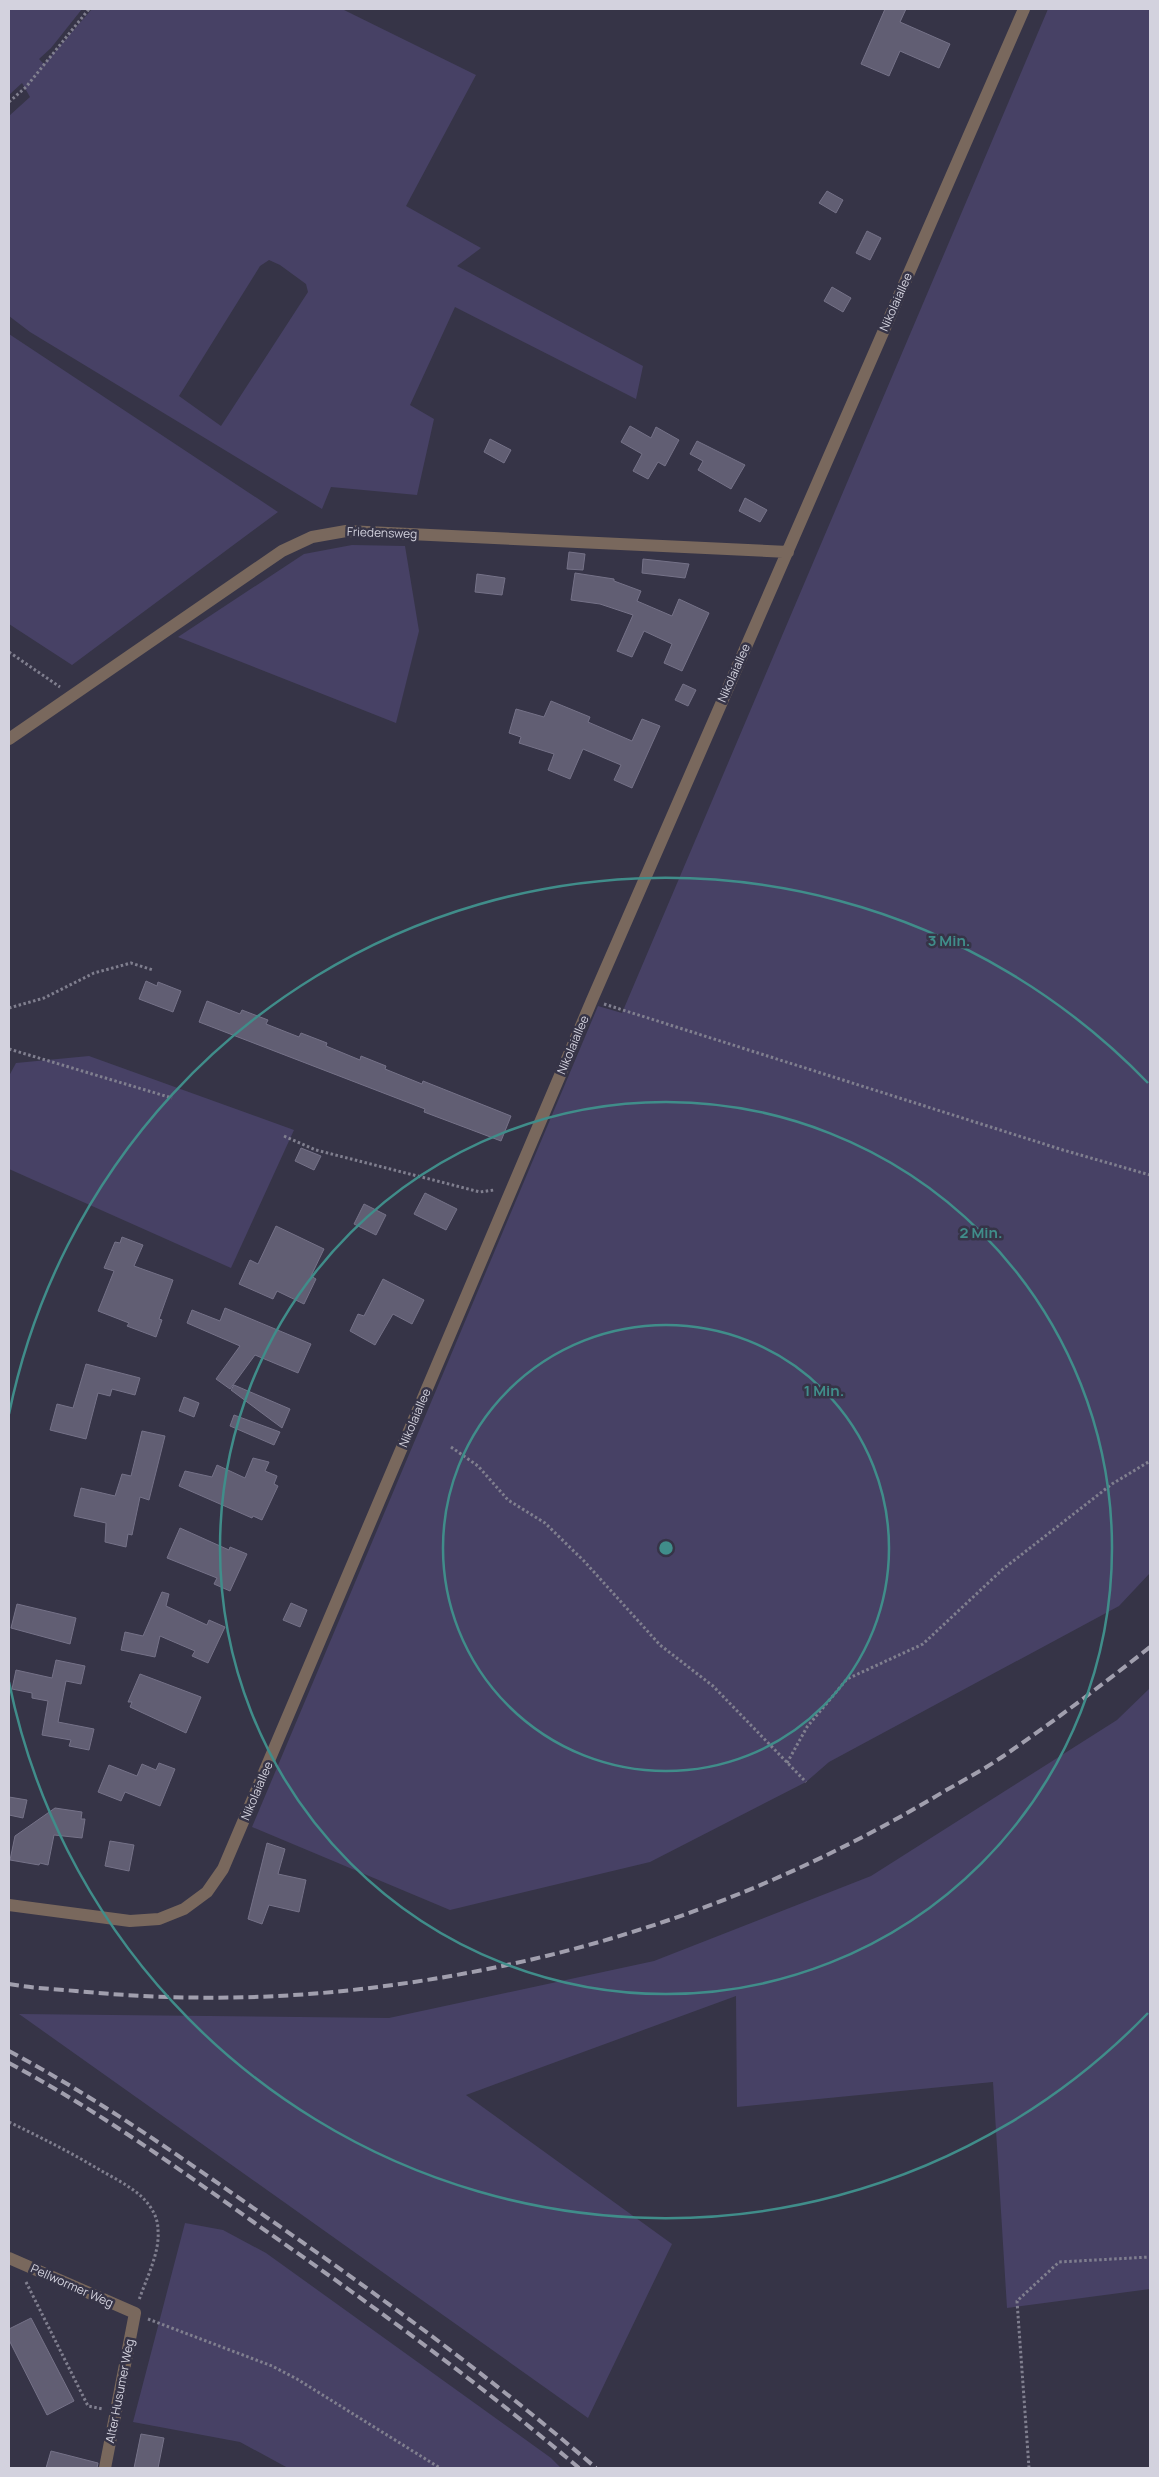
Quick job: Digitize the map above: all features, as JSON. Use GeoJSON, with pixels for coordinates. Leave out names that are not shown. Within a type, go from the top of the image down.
{"type":"FeatureCollection","features":[{"type":"Feature","properties":{"kind":"street","name":"Nikolaiallee"},"geometry":{"type":"LineString","coordinates":[[9,1905],[130,1921],[159,1919],[184,1909],[207,1892],[223,1869],[592,1000],[1024,9]]}},
{"type":"Feature","properties":{"kind":"street","name":"Friedensweg"},"geometry":{"type":"LineString","coordinates":[[9,739],[282,551],[312,537],[346,531],[788,552]]}},
{"type":"Feature","properties":{"kind":"street","name":"Pellwormer Weg"},"geometry":{"type":"LineString","coordinates":[[9,2258],[135,2313]]}},
{"type":"Feature","properties":{"kind":"street","name":"Alter Husumer Weg"},"geometry":{"type":"LineString","coordinates":[[105,2468],[135,2313]]}},
{"type":"Feature","properties":{"kind":"path"},"geometry":{"type":"LineString","coordinates":[[9,102],[26,86],[89,9]]}},
{"type":"Feature","properties":{"kind":"path"},"geometry":{"type":"LineString","coordinates":[[9,652],[72,695]]}},
{"type":"Feature","properties":{"kind":"path"},"geometry":{"type":"LineString","coordinates":[[9,1008],[44,998],[94,974],[131,963],[153,970]]}},
{"type":"Feature","properties":{"kind":"path"},"geometry":{"type":"LineString","coordinates":[[592,1000],[1063,1150],[1150,1175]]}},
{"type":"Feature","properties":{"kind":"path"},"geometry":{"type":"LineString","coordinates":[[9,1049],[172,1098]]}},
{"type":"Feature","properties":{"kind":"path"},"geometry":{"type":"LineString","coordinates":[[284,1136],[316,1150],[480,1192],[512,1188]]}},
{"type":"Feature","properties":{"kind":"path"},"geometry":{"type":"LineString","coordinates":[[452,1447],[478,1466],[508,1500],[545,1523],[584,1561],[660,1645],[713,1686],[806,1782]]}},
{"type":"Feature","properties":{"kind":"path"},"geometry":{"type":"LineString","coordinates":[[787,1763],[807,1727],[847,1679],[923,1644],[1003,1569],[1112,1484],[1150,1461]]}},
{"type":"Feature","properties":{"kind":"path"},"geometry":{"type":"LineString","coordinates":[[9,2122],[68,2151],[124,2183],[142,2197],[151,2208],[157,2219],[159,2232],[156,2248],[135,2313],[272,2366],[297,2379],[440,2468]]}},
{"type":"Feature","properties":{"kind":"path"},"geometry":{"type":"LineString","coordinates":[[1030,2468],[1017,2301],[1059,2262],[1150,2257]]}},
{"type":"Feature","properties":{"kind":"path"},"geometry":{"type":"LineString","coordinates":[[26,2265],[22,2274],[88,2406],[116,2412]]}},
{"type":"Feature","properties":{"kind":"shaded area"},"geometry":{"type":"Polygon","coordinates":[[[9,9],[82,9],[51,48],[39,59],[44,64],[92,9],[342,9],[476,75],[406,206],[481,248],[457,266],[643,366],[636,399],[455,307],[410,405],[434,419],[417,495],[331,487],[322,509],[30,332],[9,316],[9,116],[30,97],[22,83],[9,95],[9,9]],[[269,260],[260,266],[179,396],[221,426],[308,292],[306,284],[280,265],[269,260]]]}},
{"type":"Feature","properties":{"kind":"shaded area"},"geometry":{"type":"Polygon","coordinates":[[[1048,9],[1150,9],[1150,1573],[1119,1606],[829,1762],[806,1782],[650,1862],[450,1910],[252,1827],[598,1006],[622,1013],[1048,9]]]}},
{"type":"Feature","properties":{"kind":"shaded area"},"geometry":{"type":"Polygon","coordinates":[[[9,334],[278,512],[72,665],[9,624],[9,334]]]}},
{"type":"Feature","properties":{"kind":"shaded area"},"geometry":{"type":"Polygon","coordinates":[[[352,545],[405,546],[419,631],[396,723],[178,637],[304,554],[352,545]]]}},
{"type":"Feature","properties":{"kind":"shaded area"},"geometry":{"type":"Polygon","coordinates":[[[89,1056],[294,1130],[231,1268],[9,1169],[9,1076],[16,1063],[89,1056]]]}},
{"type":"Feature","properties":{"kind":"shaded area"},"geometry":{"type":"Polygon","coordinates":[[[1150,1688],[1150,2289],[1007,2308],[993,2082],[737,2107],[736,1996],[466,2095],[672,2244],[588,2418],[19,2014],[389,2018],[654,1961],[871,1876],[1117,1720],[1150,1688]]]}},
{"type":"Feature","properties":{"kind":"shaded area"},"geometry":{"type":"Polygon","coordinates":[[[185,2223],[223,2230],[266,2253],[551,2458],[561,2468],[288,2468],[240,2442],[133,2422],[185,2223]]]}},
{"type":"Feature","properties":{"kind":"building"},"geometry":{"type":"Polygon","coordinates":[[[885,9],[906,9],[900,22],[950,44],[939,68],[900,51],[889,76],[861,64],[885,9]]]}},
{"type":"Feature","properties":{"kind":"building"},"geometry":{"type":"Polygon","coordinates":[[[827,191],[843,200],[836,213],[819,203],[827,191]]]}},
{"type":"Feature","properties":{"kind":"building"},"geometry":{"type":"Polygon","coordinates":[[[867,231],[881,238],[870,260],[856,253],[867,231]]]}},
{"type":"Feature","properties":{"kind":"building"},"geometry":{"type":"Polygon","coordinates":[[[832,287],[851,298],[843,312],[824,301],[832,287]]]}},
{"type":"Feature","properties":{"kind":"building"},"geometry":{"type":"Polygon","coordinates":[[[630,426],[651,438],[656,427],[679,440],[665,466],[658,462],[648,479],[633,471],[642,454],[621,442],[630,426]]]}},
{"type":"Feature","properties":{"kind":"building"},"geometry":{"type":"Polygon","coordinates":[[[490,439],[511,450],[504,463],[484,452],[490,439]]]}},
{"type":"Feature","properties":{"kind":"building"},"geometry":{"type":"Polygon","coordinates":[[[697,441],[745,465],[731,489],[698,470],[703,461],[690,454],[697,441]]]}},
{"type":"Feature","properties":{"kind":"building"},"geometry":{"type":"Polygon","coordinates":[[[745,498],[767,510],[760,522],[739,511],[745,498]]]}},
{"type":"Feature","properties":{"kind":"building"},"geometry":{"type":"Polygon","coordinates":[[[569,552],[585,554],[583,570],[567,569],[569,552]]]}},
{"type":"Feature","properties":{"kind":"building"},"geometry":{"type":"Polygon","coordinates":[[[643,559],[689,564],[685,578],[642,573],[643,559]]]}},
{"type":"Feature","properties":{"kind":"building"},"geometry":{"type":"Polygon","coordinates":[[[575,573],[614,579],[614,581],[641,591],[637,601],[672,616],[679,599],[709,613],[682,671],[664,663],[672,644],[644,631],[632,657],[617,651],[633,615],[600,604],[571,600],[575,573]]]}},
{"type":"Feature","properties":{"kind":"building"},"geometry":{"type":"Polygon","coordinates":[[[477,574],[505,578],[502,595],[475,592],[477,574]]]}},
{"type":"Feature","properties":{"kind":"building"},"geometry":{"type":"Polygon","coordinates":[[[683,684],[696,690],[688,706],[675,700],[683,684]]]}},
{"type":"Feature","properties":{"kind":"building"},"geometry":{"type":"Polygon","coordinates":[[[551,701],[590,717],[588,722],[632,741],[642,719],[660,726],[632,788],[614,780],[621,765],[583,749],[570,779],[548,770],[554,754],[519,743],[521,737],[509,733],[516,709],[544,717],[551,701]]]}},
{"type":"Feature","properties":{"kind":"building"},"geometry":{"type":"Polygon","coordinates":[[[146,981],[157,986],[158,982],[181,991],[173,1012],[139,999],[146,981]]]}},
{"type":"Feature","properties":{"kind":"building"},"geometry":{"type":"Polygon","coordinates":[[[207,1001],[240,1014],[242,1010],[268,1020],[266,1024],[299,1037],[301,1033],[327,1043],[326,1046],[360,1060],[361,1056],[386,1066],[385,1069],[422,1084],[423,1081],[511,1116],[501,1141],[424,1112],[425,1109],[199,1022],[207,1001]]]}},
{"type":"Feature","properties":{"kind":"building"},"geometry":{"type":"Polygon","coordinates":[[[301,1148],[321,1156],[314,1170],[295,1161],[301,1148]]]}},
{"type":"Feature","properties":{"kind":"building"},"geometry":{"type":"Polygon","coordinates":[[[425,1193],[457,1209],[446,1230],[414,1214],[425,1193]]]}},
{"type":"Feature","properties":{"kind":"building"},"geometry":{"type":"Polygon","coordinates":[[[364,1204],[386,1215],[376,1235],[354,1224],[364,1204]]]}},
{"type":"Feature","properties":{"kind":"building"},"geometry":{"type":"Polygon","coordinates":[[[276,1226],[324,1249],[311,1276],[316,1279],[304,1304],[277,1291],[273,1299],[239,1284],[250,1260],[258,1264],[276,1226]]]}},
{"type":"Feature","properties":{"kind":"building"},"geometry":{"type":"Polygon","coordinates":[[[122,1237],[143,1245],[134,1266],[173,1280],[159,1319],[162,1320],[156,1337],[127,1326],[129,1323],[98,1311],[114,1271],[104,1268],[115,1242],[120,1243],[122,1237]]]}},
{"type":"Feature","properties":{"kind":"building"},"geometry":{"type":"Polygon","coordinates":[[[383,1279],[424,1300],[412,1324],[393,1314],[375,1345],[350,1331],[358,1314],[364,1316],[383,1279]]]}},
{"type":"Feature","properties":{"kind":"building"},"geometry":{"type":"Polygon","coordinates":[[[225,1308],[311,1344],[298,1373],[255,1355],[230,1389],[216,1379],[240,1346],[187,1323],[192,1310],[220,1321],[225,1308]]]}},
{"type":"Feature","properties":{"kind":"building"},"geometry":{"type":"Polygon","coordinates":[[[86,1364],[140,1378],[135,1395],[112,1389],[110,1396],[98,1393],[86,1439],[50,1430],[57,1404],[73,1408],[86,1364]]]}},
{"type":"Feature","properties":{"kind":"building"},"geometry":{"type":"Polygon","coordinates":[[[234,1385],[290,1409],[282,1428],[231,1390],[234,1385]]]}},
{"type":"Feature","properties":{"kind":"building"},"geometry":{"type":"Polygon","coordinates":[[[184,1397],[199,1403],[194,1417],[179,1411],[184,1397]]]}},
{"type":"Feature","properties":{"kind":"building"},"geometry":{"type":"Polygon","coordinates":[[[234,1415],[280,1432],[274,1445],[230,1426],[234,1415]]]}},
{"type":"Feature","properties":{"kind":"building"},"geometry":{"type":"Polygon","coordinates":[[[142,1431],[165,1436],[149,1500],[140,1497],[132,1535],[128,1534],[126,1547],[105,1542],[106,1523],[74,1516],[81,1488],[115,1496],[122,1474],[131,1476],[142,1431]]]}},
{"type":"Feature","properties":{"kind":"building"},"geometry":{"type":"Polygon","coordinates":[[[253,1458],[269,1462],[265,1471],[277,1476],[274,1484],[278,1486],[262,1520],[253,1516],[252,1518],[179,1486],[185,1471],[212,1477],[217,1465],[245,1478],[253,1458]]]}},
{"type":"Feature","properties":{"kind":"building"},"geometry":{"type":"Polygon","coordinates":[[[180,1528],[229,1550],[230,1547],[247,1554],[230,1591],[214,1584],[217,1578],[167,1558],[180,1528]]]}},
{"type":"Feature","properties":{"kind":"building"},"geometry":{"type":"Polygon","coordinates":[[[162,1592],[169,1594],[166,1606],[207,1625],[209,1620],[225,1627],[208,1663],[192,1656],[195,1651],[160,1636],[155,1657],[121,1650],[125,1632],[143,1636],[162,1592]]]}},
{"type":"Feature","properties":{"kind":"building"},"geometry":{"type":"Polygon","coordinates":[[[291,1603],[307,1610],[300,1627],[283,1620],[291,1603]]]}},
{"type":"Feature","properties":{"kind":"building"},"geometry":{"type":"Polygon","coordinates":[[[17,1604],[76,1618],[70,1644],[11,1628],[17,1604]]]}},
{"type":"Feature","properties":{"kind":"building"},"geometry":{"type":"Polygon","coordinates":[[[56,1660],[85,1666],[81,1684],[66,1681],[58,1722],[94,1729],[89,1750],[69,1746],[71,1740],[42,1735],[48,1701],[32,1698],[32,1693],[12,1689],[16,1670],[52,1678],[56,1660]]]}},
{"type":"Feature","properties":{"kind":"building"},"geometry":{"type":"Polygon","coordinates":[[[140,1674],[201,1697],[186,1733],[130,1707],[132,1702],[128,1702],[140,1674]]]}},
{"type":"Feature","properties":{"kind":"building"},"geometry":{"type":"Polygon","coordinates":[[[159,1763],[175,1769],[160,1806],[125,1792],[121,1801],[98,1792],[109,1765],[137,1776],[142,1764],[156,1770],[159,1763]]]}},
{"type":"Feature","properties":{"kind":"building"},"geometry":{"type":"Polygon","coordinates":[[[9,1797],[27,1800],[23,1818],[9,1815],[9,1797]]]}},
{"type":"Feature","properties":{"kind":"building"},"geometry":{"type":"Polygon","coordinates":[[[55,1808],[82,1812],[81,1819],[85,1819],[82,1838],[54,1835],[48,1865],[10,1860],[15,1836],[55,1808]]]}},
{"type":"Feature","properties":{"kind":"building"},"geometry":{"type":"Polygon","coordinates":[[[110,1841],[134,1845],[129,1871],[105,1866],[110,1841]]]}},
{"type":"Feature","properties":{"kind":"building"},"geometry":{"type":"Polygon","coordinates":[[[267,1843],[285,1849],[278,1874],[306,1880],[299,1912],[269,1905],[262,1924],[248,1919],[267,1843]]]}},
{"type":"Feature","properties":{"kind":"building"},"geometry":{"type":"Polygon","coordinates":[[[31,2318],[74,2401],[47,2415],[9,2340],[9,2329],[31,2318]]]}},
{"type":"Feature","properties":{"kind":"building"},"geometry":{"type":"Polygon","coordinates":[[[141,2434],[164,2438],[158,2468],[134,2468],[141,2434]]]}},
{"type":"Feature","properties":{"kind":"building"},"geometry":{"type":"Polygon","coordinates":[[[51,2451],[98,2463],[97,2468],[46,2468],[51,2451]]]}},
{"type":"Feature","properties":{"kind":"railway"},"geometry":{"type":"LineString","coordinates":[[9,1984],[107,1994],[168,1997],[230,1998],[322,1993],[404,1983],[484,1970],[562,1952],[639,1930],[714,1904],[788,1873],[861,1838],[1002,1757],[1150,1647]]}},
{"type":"Feature","properties":{"kind":"railway"},"geometry":{"type":"LineString","coordinates":[[9,2051],[77,2090],[143,2132],[314,2250],[478,2371],[596,2468]]}},
{"type":"Feature","properties":{"kind":"railway"},"geometry":{"type":"LineString","coordinates":[[9,2063],[74,2100],[137,2140],[382,2313],[501,2404],[579,2468]]}}]}
